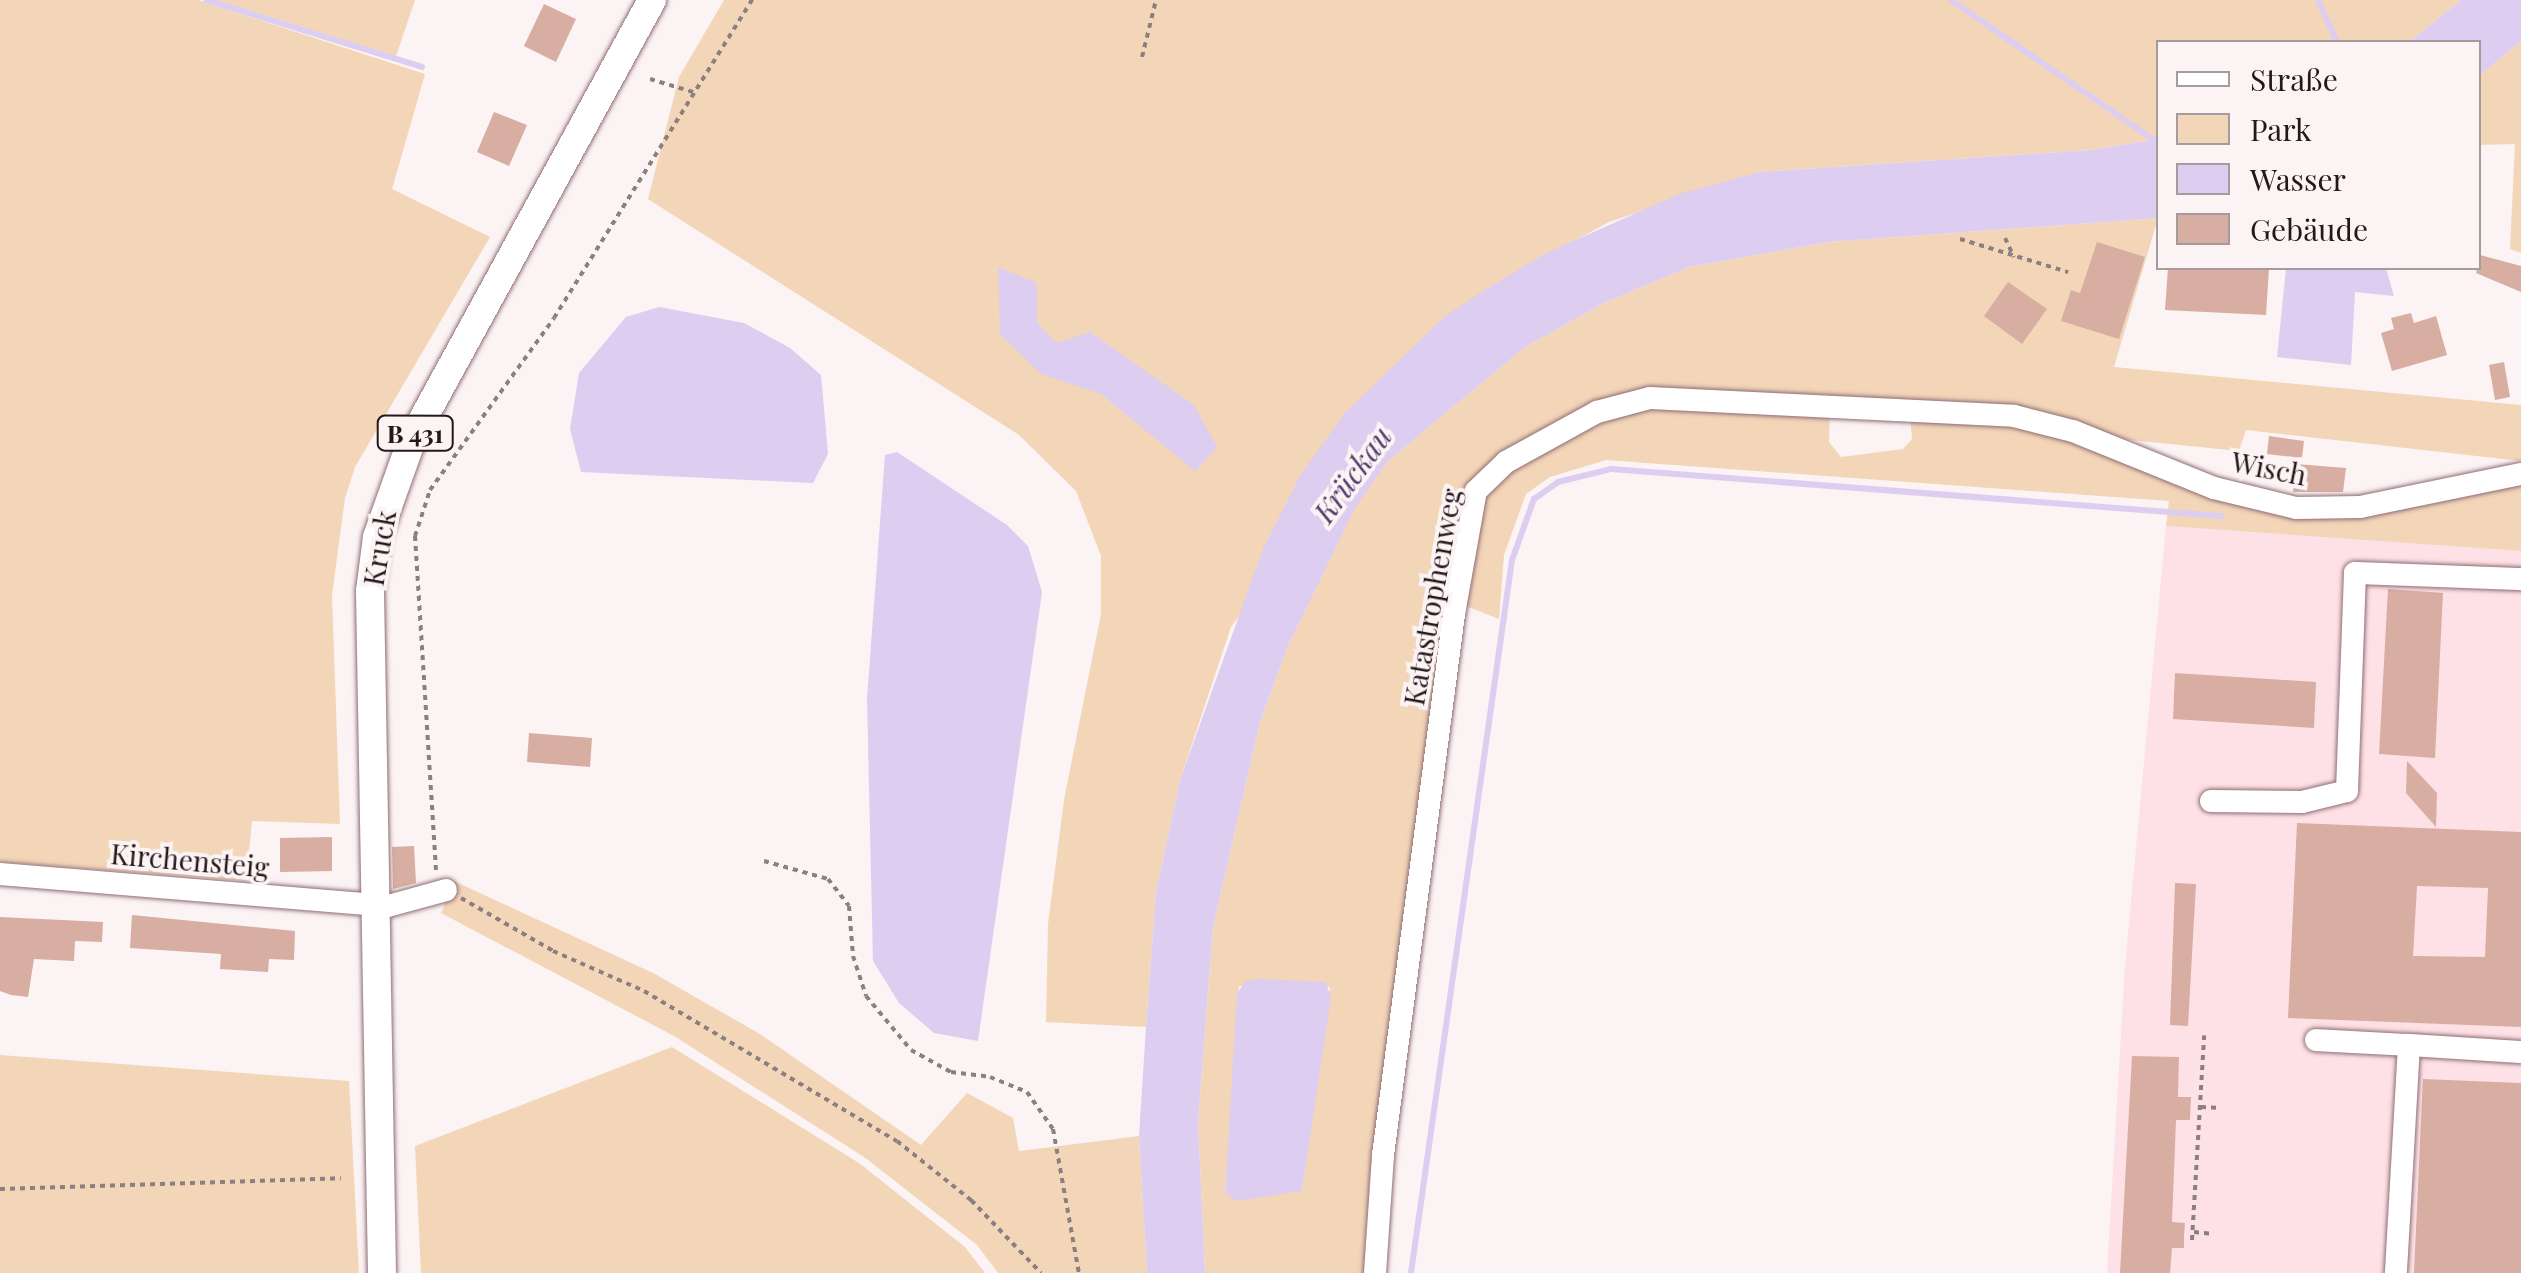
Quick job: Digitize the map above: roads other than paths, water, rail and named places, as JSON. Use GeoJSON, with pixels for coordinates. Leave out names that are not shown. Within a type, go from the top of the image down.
{"type":"FeatureCollection","features":[{"type":"Feature","properties":{"kind":"main road","name":"Kruck"},"geometry":{"type":"LineString","coordinates":[[382,1273],[370,591],[388,494],[412,438],[649,6]]}},
{"type":"Feature","properties":{"kind":"street","name":"Katastrophenweg"},"geometry":{"type":"LineString","coordinates":[[1375,1273],[1383,1156],[1451,634],[1476,492],[1486,478],[1596,412],[1650,398],[2014,416]]}},
{"type":"Feature","properties":{"kind":"street","name":"Wisch"},"geometry":{"type":"LineString","coordinates":[[2014,416],[2073,431],[2214,488],[2296,508],[2360,507],[2521,474]]}},
{"type":"Feature","properties":{"kind":"street"},"geometry":{"type":"LineString","coordinates":[[2211,801],[2302,802],[2347,792],[2355,573],[2521,579]]}},
{"type":"Feature","properties":{"kind":"street","name":"Kirchensteig"},"geometry":{"type":"LineString","coordinates":[[0,874],[375,905],[446,890]]}},
{"type":"Feature","properties":{"kind":"street"},"geometry":{"type":"LineString","coordinates":[[2316,1040],[2521,1052]]}},
{"type":"Feature","properties":{"kind":"street"},"geometry":{"type":"LineString","coordinates":[[2396,1273],[2409,1045]]}},
{"type":"Feature","properties":{"kind":"water"},"geometry":{"type":"Polygon","coordinates":[[[2461,0],[2521,0],[2521,41],[2481,74],[2481,40],[2411,40],[2461,0]]]}},
{"type":"Feature","properties":{"kind":"water","name":"Krückau"},"geometry":{"type":"Polygon","coordinates":[[[2156,139],[2156,218],[1829,242],[1689,267],[1604,303],[1525,347],[1388,461],[1355,508],[1287,648],[1260,722],[1213,927],[1198,1123],[1205,1273],[1147,1273],[1139,1136],[1146,1027],[1156,892],[1181,777],[1263,549],[1301,474],[1345,413],[1444,317],[1483,291],[1544,254],[1679,194],[1759,172],[2092,150],[2156,139]]]}},
{"type":"Feature","properties":{"kind":"water"},"geometry":{"type":"Polygon","coordinates":[[[998,267],[1037,283],[1037,323],[1057,343],[1090,332],[1194,405],[1217,447],[1195,471],[1101,394],[1041,374],[1000,334],[998,267]]]}},
{"type":"Feature","properties":{"kind":"water"},"geometry":{"type":"Polygon","coordinates":[[[2286,270],[2387,270],[2394,296],[2355,292],[2351,365],[2277,357],[2286,270]]]}},
{"type":"Feature","properties":{"kind":"water"},"geometry":{"type":"Polygon","coordinates":[[[659,307],[744,323],[790,348],[821,375],[828,454],[813,483],[581,472],[570,429],[579,373],[626,317],[659,307]]]}},
{"type":"Feature","properties":{"kind":"water"},"geometry":{"type":"Polygon","coordinates":[[[897,452],[1007,525],[1028,546],[1042,592],[978,1041],[934,1033],[899,1003],[873,961],[867,699],[885,455],[897,452]]]}},
{"type":"Feature","properties":{"kind":"water"},"geometry":{"type":"Polygon","coordinates":[[[1246,981],[1325,982],[1331,996],[1302,1191],[1237,1201],[1225,1193],[1237,993],[1246,981]]]}},
{"type":"Feature","properties":{"kind":"waterway"},"geometry":{"type":"LineString","coordinates":[[206,0],[422,67]]}},
{"type":"Feature","properties":{"kind":"waterway"},"geometry":{"type":"LineString","coordinates":[[1951,0],[2156,142]]}},
{"type":"Feature","properties":{"kind":"waterway"},"geometry":{"type":"LineString","coordinates":[[2318,0],[2336,40]]}},
{"type":"Feature","properties":{"kind":"waterway"},"geometry":{"type":"LineString","coordinates":[[1411,1273],[1512,560],[1534,499],[1558,482],[1611,469],[2221,516]]}}]}
